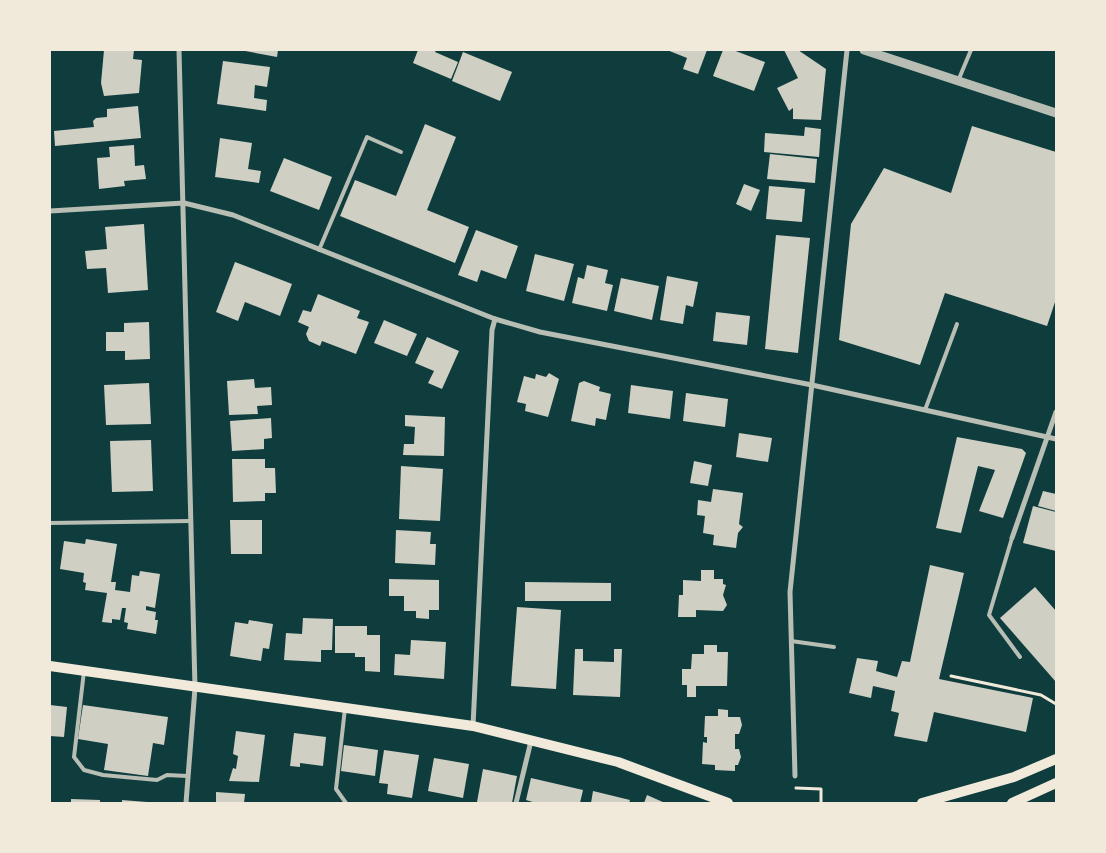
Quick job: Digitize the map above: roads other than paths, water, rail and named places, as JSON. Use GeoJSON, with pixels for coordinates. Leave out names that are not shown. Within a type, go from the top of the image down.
{"type":"FeatureCollection","features":[{"type":"Feature","properties":{"kind":"main road"},"geometry":{"type":"LineString","coordinates":[[50,666],[473,726],[618,762],[728,803]]}},
{"type":"Feature","properties":{"kind":"main road"},"geometry":{"type":"LineString","coordinates":[[922,803],[1014,777],[1056,760]]}},
{"type":"Feature","properties":{"kind":"main road"},"geometry":{"type":"LineString","coordinates":[[1012,803],[1056,784]]}},
{"type":"Feature","properties":{"kind":"street"},"geometry":{"type":"LineString","coordinates":[[179,50],[195,688],[186,803]]}},
{"type":"Feature","properties":{"kind":"street"},"geometry":{"type":"LineString","coordinates":[[795,776],[790,592],[847,50]]}},
{"type":"Feature","properties":{"kind":"street"},"geometry":{"type":"LineString","coordinates":[[864,50],[1056,113]]}},
{"type":"Feature","properties":{"kind":"street"},"geometry":{"type":"LineString","coordinates":[[50,211],[184,203],[233,215],[495,319],[550,334],[812,385],[1056,438]]}},
{"type":"Feature","properties":{"kind":"street"},"geometry":{"type":"LineString","coordinates":[[473,726],[492,330],[495,319]]}},
{"type":"Feature","properties":{"kind":"street"},"geometry":{"type":"LineString","coordinates":[[1012,538],[1056,412]]}},
{"type":"Feature","properties":{"kind":"street"},"geometry":{"type":"LineString","coordinates":[[516,803],[531,741]]}},
{"type":"Feature","properties":{"kind":"lane"},"geometry":{"type":"LineString","coordinates":[[958,81],[971,50]]}},
{"type":"Feature","properties":{"kind":"lane"},"geometry":{"type":"LineString","coordinates":[[319,250],[367,137],[401,152]]}},
{"type":"Feature","properties":{"kind":"lane"},"geometry":{"type":"LineString","coordinates":[[925,410],[957,324]]}},
{"type":"Feature","properties":{"kind":"lane"},"geometry":{"type":"LineString","coordinates":[[50,522],[191,521]]}},
{"type":"Feature","properties":{"kind":"lane"},"geometry":{"type":"LineString","coordinates":[[1012,538],[989,615],[1020,657]]}},
{"type":"Feature","properties":{"kind":"lane"},"geometry":{"type":"LineString","coordinates":[[791,641],[834,647]]}},
{"type":"Feature","properties":{"kind":"lane"},"geometry":{"type":"LineString","coordinates":[[84,671],[74,757],[84,770],[103,775],[157,780],[167,775],[187,776]]}},
{"type":"Feature","properties":{"kind":"lane"},"geometry":{"type":"LineString","coordinates":[[345,708],[336,789],[346,803]]}}]}
